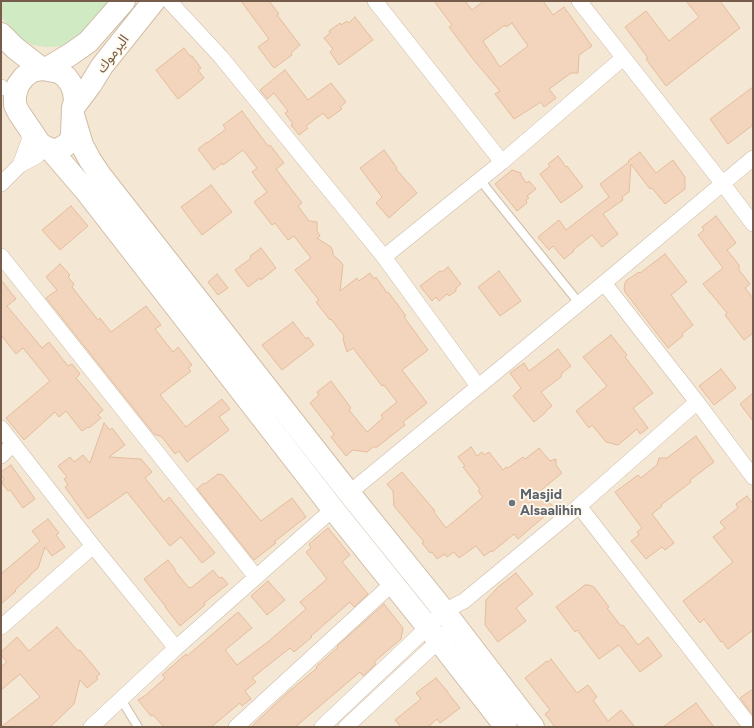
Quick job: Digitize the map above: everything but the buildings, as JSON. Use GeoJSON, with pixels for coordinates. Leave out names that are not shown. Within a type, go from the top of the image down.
{"type":"FeatureCollection","features":[{"type":"Feature","properties":{"kind":"street"},"geometry":{"type":"LineString","coordinates":[[20,165],[29,140],[24,120],[15,105],[15,95],[18,85],[24,77],[32,71],[44,69],[71,54],[88,42],[124,1]]}},
{"type":"Feature","properties":{"kind":"street","name":"اليرموك"},"geometry":{"type":"LineString","coordinates":[[74,113],[102,66],[154,1]]}},
{"type":"Feature","properties":{"kind":"street"},"geometry":{"type":"LineString","coordinates":[[169,1],[221,57],[384,257],[478,386]]}},
{"type":"Feature","properties":{"kind":"street"},"geometry":{"type":"LineString","coordinates":[[375,1],[502,162]]}},
{"type":"Feature","properties":{"kind":"street"},"geometry":{"type":"LineString","coordinates":[[579,1],[753,224]]}},
{"type":"Feature","properties":{"kind":"street"},"geometry":{"type":"LineString","coordinates":[[1,34],[15,48],[44,69],[59,72],[66,77],[71,84],[75,101],[72,135],[70,141],[62,148],[56,150],[47,148],[40,144],[1,87]]}},
{"type":"Feature","properties":{"kind":"street"},"geometry":{"type":"LineString","coordinates":[[384,257],[502,162],[623,58]]}},
{"type":"Feature","properties":{"kind":"street"},"geometry":{"type":"LineString","coordinates":[[74,113],[82,145],[100,175],[349,493],[450,618],[533,727]]}},
{"type":"Feature","properties":{"kind":"street"},"geometry":{"type":"LineString","coordinates":[[1,184],[20,165],[38,156],[47,148]]}},
{"type":"Feature","properties":{"kind":"street"},"geometry":{"type":"LineString","coordinates":[[47,148],[90,198],[333,509],[434,634],[506,727]]}},
{"type":"Feature","properties":{"kind":"street"},"geometry":{"type":"LineString","coordinates":[[349,493],[753,158]]}},
{"type":"Feature","properties":{"kind":"street"},"geometry":{"type":"LineString","coordinates":[[1,256],[256,577]]}},
{"type":"Feature","properties":{"kind":"street"},"geometry":{"type":"LineString","coordinates":[[604,283],[697,402],[753,478]]}},
{"type":"Feature","properties":{"kind":"street"},"geometry":{"type":"LineString","coordinates":[[346,727],[450,618],[464,601],[579,506],[697,402]]}},
{"type":"Feature","properties":{"kind":"street"},"geometry":{"type":"LineString","coordinates":[[1,428],[93,546],[176,648]]}},
{"type":"Feature","properties":{"kind":"street"},"geometry":{"type":"LineString","coordinates":[[1,456],[13,444]]}},
{"type":"Feature","properties":{"kind":"street"},"geometry":{"type":"LineString","coordinates":[[579,506],[751,727]]}},
{"type":"Feature","properties":{"kind":"street"},"geometry":{"type":"LineString","coordinates":[[91,727],[176,648],[333,509]]}},
{"type":"Feature","properties":{"kind":"street"},"geometry":{"type":"LineString","coordinates":[[1,627],[93,546]]}},
{"type":"Feature","properties":{"kind":"street"},"geometry":{"type":"LineString","coordinates":[[236,727],[393,583]]}},
{"type":"Feature","properties":{"kind":"street"},"geometry":{"type":"LineString","coordinates":[[322,727],[434,634]]}},
{"type":"Feature","properties":{"kind":"lane"},"geometry":{"type":"LineString","coordinates":[[480,180],[580,303]]}},
{"type":"Feature","properties":{"kind":"lane"},"geometry":{"type":"LineString","coordinates":[[121,699],[138,727]]}},
{"type":"Feature","properties":{"kind":"shaded area"},"geometry":{"type":"Polygon","coordinates":[[[1,1],[753,1],[753,727],[1,727],[1,1]]]}},
{"type":"Feature","properties":{"kind":"green space"},"geometry":{"type":"Polygon","coordinates":[[[1,1],[109,1],[79,38],[63,46],[47,47],[33,45],[15,35],[1,16],[1,1]]]}},
{"type":"Feature","properties":{"kind":"place","name":"Masjid Alsaalihin"},"geometry":{"type":"Point","coordinates":[512,503]}}]}
